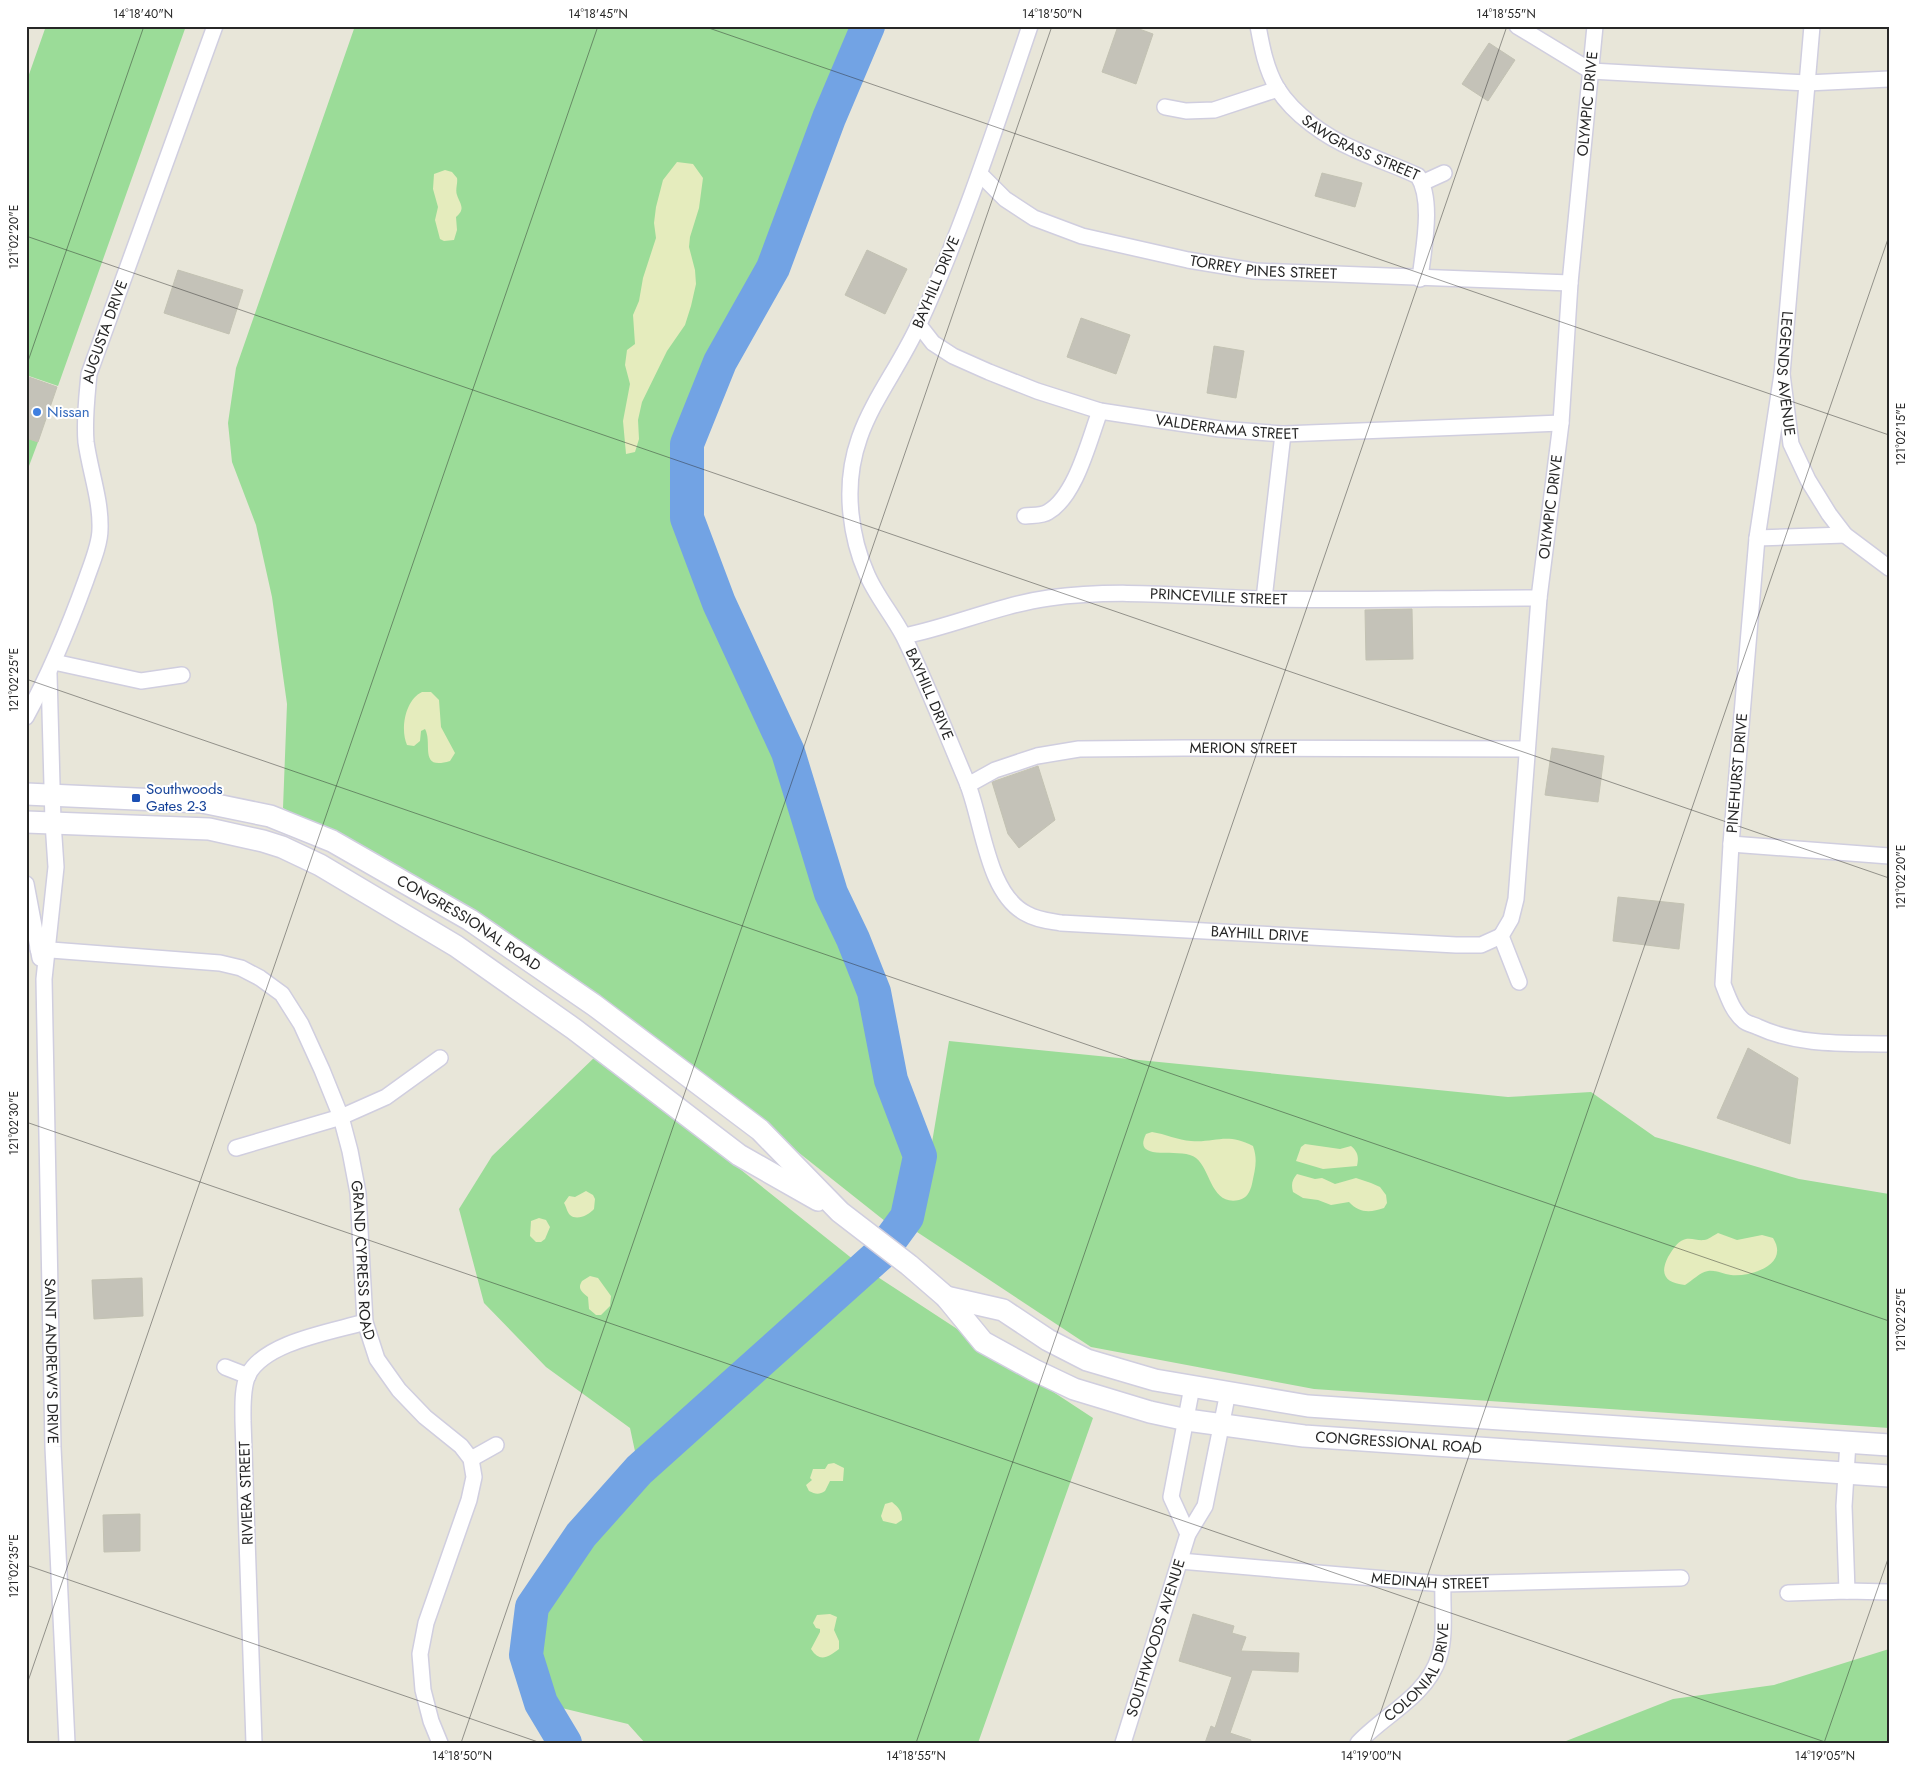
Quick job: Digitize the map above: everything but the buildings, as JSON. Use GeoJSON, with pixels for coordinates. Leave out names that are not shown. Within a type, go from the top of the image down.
{"type":"FeatureCollection","features":[{"type":"Feature","properties":{"kind":"main road","name":"CONGRESSIONAL ROAD"},"geometry":{"type":"LineString","coordinates":[[26,794],[210,803],[270,816],[332,841],[470,920],[594,1005],[760,1130],[842,1214]]}},
{"type":"Feature","properties":{"kind":"main road","name":"CONGRESSIONAL ROAD"},"geometry":{"type":"LineString","coordinates":[[26,822],[209,829],[282,847],[320,865],[456,946],[574,1029],[740,1155],[842,1214],[909,1265],[946,1297],[982,1342],[1074,1389],[1150,1412],[1187,1420],[1304,1436],[1889,1476]]}},
{"type":"Feature","properties":{"kind":"main road","name":"CONGRESSIONAL ROAD"},"geometry":{"type":"LineString","coordinates":[[946,1297],[1003,1310],[1048,1340],[1087,1360],[1156,1380],[1308,1406],[1889,1445]]}},
{"type":"Feature","properties":{"kind":"street","name":"AUGUSTA DRIVE"},"geometry":{"type":"LineString","coordinates":[[26,717],[52,668],[86,580],[100,532],[100,510],[86,441],[85,411],[89,374],[215,26]]}},
{"type":"Feature","properties":{"kind":"street","name":"BAYHILL DRIVE"},"geometry":{"type":"LineString","coordinates":[[1030,26],[980,174],[919,325],[874,403],[862,428],[854,455],[850,485],[850,513],[856,543],[866,574],[904,636],[968,785],[997,881],[1010,902],[1027,914],[1061,924],[1456,945],[1481,945],[1501,936]]}},
{"type":"Feature","properties":{"kind":"street","name":"SAWGRASS STREET"},"geometry":{"type":"LineString","coordinates":[[1258,26],[1263,53],[1278,89],[1311,124],[1352,149],[1418,176],[1422,183],[1426,200],[1420,279]]}},
{"type":"Feature","properties":{"kind":"street"},"geometry":{"type":"LineString","coordinates":[[1517,26],[1591,71],[1806,83],[1889,79]]}},
{"type":"Feature","properties":{"kind":"street","name":"OLYMPIC DRIVE"},"geometry":{"type":"LineString","coordinates":[[1501,936],[1511,919],[1516,899],[1539,598],[1561,423],[1570,283],[1595,26]]}},
{"type":"Feature","properties":{"kind":"street","name":"LEGENDS AVENUE"},"geometry":{"type":"LineString","coordinates":[[1812,26],[1782,374],[1791,444],[1808,480],[1829,514],[1845,535],[1889,568]]}},
{"type":"Feature","properties":{"kind":"street"},"geometry":{"type":"LineString","coordinates":[[1165,107],[1186,111],[1214,110],[1278,89]]}},
{"type":"Feature","properties":{"kind":"street"},"geometry":{"type":"LineString","coordinates":[[1422,183],[1444,173]]}},
{"type":"Feature","properties":{"kind":"street","name":"TORREY PINES STREET"},"geometry":{"type":"LineString","coordinates":[[980,174],[1004,199],[1034,218],[1082,236],[1131,249],[1188,260],[1255,271],[1420,279],[1570,283]]}},
{"type":"Feature","properties":{"kind":"street","name":"VALDERRAMA STREET"},"geometry":{"type":"LineString","coordinates":[[919,325],[933,343],[953,356],[1037,391],[1100,411],[1220,429],[1283,434],[1561,423]]}},
{"type":"Feature","properties":{"kind":"street","name":"PINEHURST DRIVE"},"geometry":{"type":"LineString","coordinates":[[1782,374],[1757,538],[1731,844],[1723,984],[1731,1004],[1744,1021],[1766,1030],[1791,1039],[1889,1044]]}},
{"type":"Feature","properties":{"kind":"street"},"geometry":{"type":"LineString","coordinates":[[1025,516],[1047,513],[1061,501],[1076,477],[1100,411]]}},
{"type":"Feature","properties":{"kind":"street"},"geometry":{"type":"LineString","coordinates":[[1264,599],[1283,434]]}},
{"type":"Feature","properties":{"kind":"street"},"geometry":{"type":"LineString","coordinates":[[1757,538],[1845,535]]}},
{"type":"Feature","properties":{"kind":"street","name":"PRINCEVILLE STREET"},"geometry":{"type":"LineString","coordinates":[[904,636],[935,630],[1007,605],[1050,598],[1100,594],[1156,594],[1264,599],[1539,598]]}},
{"type":"Feature","properties":{"kind":"street","name":"AUGUSTA DRIVE"},"geometry":{"type":"LineString","coordinates":[[52,668],[52,822]]}},
{"type":"Feature","properties":{"kind":"street"},"geometry":{"type":"LineString","coordinates":[[52,668],[141,681],[182,675]]}},
{"type":"Feature","properties":{"kind":"street","name":"MERION STREET"},"geometry":{"type":"LineString","coordinates":[[968,785],[995,770],[1037,756],[1079,749],[1527,750]]}},
{"type":"Feature","properties":{"kind":"street","name":"SAINT ANDREW'S DRIVE"},"geometry":{"type":"LineString","coordinates":[[52,822],[56,867],[43,949],[53,1447],[67,1743]]}},
{"type":"Feature","properties":{"kind":"street"},"geometry":{"type":"LineString","coordinates":[[1731,844],[1889,856]]}},
{"type":"Feature","properties":{"kind":"street","name":"SAINT ANDREW'S DRIVE"},"geometry":{"type":"LineString","coordinates":[[26,884],[43,949]]}},
{"type":"Feature","properties":{"kind":"street"},"geometry":{"type":"LineString","coordinates":[[1501,936],[1520,982]]}},
{"type":"Feature","properties":{"kind":"street","name":"GRAND CYPRESS ROAD"},"geometry":{"type":"LineString","coordinates":[[43,949],[220,963],[241,968],[260,978],[282,994],[301,1024],[322,1070],[341,1117],[350,1151],[358,1193],[365,1322],[377,1359],[399,1390],[426,1417],[461,1446],[472,1459]]}},
{"type":"Feature","properties":{"kind":"street"},"geometry":{"type":"LineString","coordinates":[[236,1148],[341,1117],[386,1097],[440,1058]]}},
{"type":"Feature","properties":{"kind":"street","name":"RIVIERA STREET"},"geometry":{"type":"LineString","coordinates":[[254,1743],[243,1421],[244,1398],[248,1376],[259,1360],[277,1348],[365,1322]]}},
{"type":"Feature","properties":{"kind":"street"},"geometry":{"type":"LineString","coordinates":[[225,1367],[248,1376]]}},
{"type":"Feature","properties":{"kind":"street"},"geometry":{"type":"LineString","coordinates":[[1188,1534],[1171,1497],[1192,1386]]}},
{"type":"Feature","properties":{"kind":"street","name":"SOUTHWOODS AVENUE"},"geometry":{"type":"LineString","coordinates":[[1123,1743],[1188,1534],[1205,1506],[1228,1392]]}},
{"type":"Feature","properties":{"kind":"street"},"geometry":{"type":"LineString","coordinates":[[1847,1591],[1844,1506],[1848,1442]]}},
{"type":"Feature","properties":{"kind":"street"},"geometry":{"type":"LineString","coordinates":[[440,1743],[431,1722],[423,1690],[420,1654],[426,1623],[469,1500],[474,1477],[472,1459],[496,1445]]}},
{"type":"Feature","properties":{"kind":"street","name":"MEDINAH STREET"},"geometry":{"type":"LineString","coordinates":[[1180,1561],[1443,1584],[1681,1578]]}},
{"type":"Feature","properties":{"kind":"street","name":"COLONIAL DRIVE"},"geometry":{"type":"LineString","coordinates":[[1358,1743],[1417,1691],[1430,1675],[1439,1657],[1442,1639],[1443,1584]]}},
{"type":"Feature","properties":{"kind":"street"},"geometry":{"type":"LineString","coordinates":[[1788,1593],[1889,1592]]}},
{"type":"Feature","properties":{"kind":"green space"},"geometry":{"type":"Polygon","coordinates":[[[46,26],[186,26],[58,386],[26,375],[26,83],[46,26]]]}},
{"type":"Feature","properties":{"kind":"green space"},"geometry":{"type":"Polygon","coordinates":[[[355,26],[868,26],[829,118],[773,268],[720,362],[687,444],[687,518],[719,603],[788,752],[831,893],[853,939],[874,992],[891,1080],[920,1156],[914,1216],[895,1229],[609,1002],[521,943],[283,808],[287,704],[272,597],[256,525],[232,462],[228,423],[236,368],[355,26]]]}},
{"type":"Feature","properties":{"kind":"green space"},"geometry":{"type":"Polygon","coordinates":[[[26,438],[38,442],[26,474],[26,438]]]}},
{"type":"Feature","properties":{"kind":"green space"},"geometry":{"type":"Polygon","coordinates":[[[949,1041],[1508,1097],[1591,1092],[1655,1137],[1799,1179],[1889,1194],[1889,1428],[1314,1389],[1091,1347],[917,1232],[949,1041]]]}},
{"type":"Feature","properties":{"kind":"green space"},"geometry":{"type":"Polygon","coordinates":[[[597,1055],[864,1268],[1093,1418],[978,1743],[645,1743],[628,1724],[541,1703],[526,1655],[532,1607],[581,1535],[639,1470],[630,1428],[546,1367],[484,1303],[459,1209],[492,1156],[597,1055]]]}},
{"type":"Feature","properties":{"kind":"green space"},"geometry":{"type":"Polygon","coordinates":[[[1889,1649],[1889,1743],[1561,1743],[1673,1699],[1774,1685],[1889,1649]]]}},
{"type":"Feature","properties":{"kind":"sand"},"geometry":{"type":"Polygon","coordinates":[[[677,162],[693,164],[703,178],[699,208],[690,237],[689,247],[695,270],[696,284],[685,325],[667,351],[642,402],[638,420],[639,439],[635,452],[626,454],[623,421],[630,384],[625,365],[627,350],[635,344],[633,315],[639,301],[643,278],[656,238],[654,223],[663,180],[677,162]]]}},
{"type":"Feature","properties":{"kind":"sand"},"geometry":{"type":"Polygon","coordinates":[[[445,170],[452,172],[457,178],[456,193],[462,209],[456,217],[457,230],[454,240],[444,241],[440,239],[435,220],[438,207],[433,189],[434,174],[445,170]]]}},
{"type":"Feature","properties":{"kind":"sand"},"geometry":{"type":"Polygon","coordinates":[[[422,692],[431,692],[439,700],[441,727],[455,753],[450,761],[440,763],[430,759],[425,729],[421,731],[420,741],[414,746],[407,745],[404,723],[408,708],[416,696],[422,692]]]}},
{"type":"Feature","properties":{"kind":"sand"},"geometry":{"type":"Polygon","coordinates":[[[1152,1132],[1191,1141],[1228,1139],[1253,1146],[1256,1165],[1248,1194],[1239,1200],[1223,1198],[1217,1193],[1201,1163],[1196,1158],[1180,1153],[1151,1152],[1145,1149],[1143,1143],[1146,1134],[1152,1132]]]}},
{"type":"Feature","properties":{"kind":"sand"},"geometry":{"type":"Polygon","coordinates":[[[1305,1144],[1340,1149],[1351,1146],[1357,1155],[1357,1166],[1323,1169],[1296,1161],[1301,1147],[1305,1144]]]}},
{"type":"Feature","properties":{"kind":"sand"},"geometry":{"type":"Polygon","coordinates":[[[1297,1174],[1315,1179],[1322,1178],[1335,1184],[1356,1178],[1380,1187],[1386,1195],[1387,1203],[1384,1208],[1365,1211],[1353,1206],[1349,1202],[1331,1205],[1318,1200],[1303,1198],[1293,1192],[1292,1182],[1297,1174]]]}},
{"type":"Feature","properties":{"kind":"sand"},"geometry":{"type":"Polygon","coordinates":[[[586,1191],[593,1195],[595,1199],[594,1209],[583,1216],[573,1217],[569,1214],[564,1203],[569,1196],[575,1197],[586,1191]]]}},
{"type":"Feature","properties":{"kind":"sand"},"geometry":{"type":"Polygon","coordinates":[[[539,1218],[546,1220],[550,1227],[545,1239],[541,1242],[536,1242],[530,1236],[531,1221],[539,1218]]]}},
{"type":"Feature","properties":{"kind":"sand"},"geometry":{"type":"Polygon","coordinates":[[[1718,1233],[1737,1240],[1762,1235],[1773,1238],[1777,1247],[1776,1255],[1766,1267],[1748,1274],[1731,1275],[1708,1271],[1685,1285],[1673,1282],[1666,1277],[1664,1273],[1665,1263],[1672,1250],[1679,1243],[1687,1239],[1706,1240],[1718,1233]]]}},
{"type":"Feature","properties":{"kind":"sand"},"geometry":{"type":"Polygon","coordinates":[[[590,1276],[598,1278],[611,1296],[610,1306],[601,1315],[596,1315],[589,1309],[588,1297],[580,1288],[582,1281],[590,1276]]]}},
{"type":"Feature","properties":{"kind":"sand"},"geometry":{"type":"Polygon","coordinates":[[[834,1463],[844,1468],[843,1481],[830,1481],[825,1491],[821,1493],[809,1491],[806,1485],[812,1480],[810,1478],[813,1469],[825,1469],[828,1464],[834,1463]]]}},
{"type":"Feature","properties":{"kind":"sand"},"geometry":{"type":"Polygon","coordinates":[[[892,1502],[901,1512],[902,1520],[896,1524],[883,1521],[881,1516],[885,1504],[892,1502]]]}},
{"type":"Feature","properties":{"kind":"sand"},"geometry":{"type":"Polygon","coordinates":[[[830,1614],[837,1617],[834,1630],[839,1641],[839,1649],[828,1656],[821,1657],[811,1649],[820,1632],[820,1629],[816,1628],[813,1623],[817,1615],[830,1614]]]}},
{"type":"Feature","properties":{"kind":"waterway"},"geometry":{"type":"LineString","coordinates":[[565,1743],[541,1703],[526,1655],[532,1607],[581,1535],[639,1470],[880,1254],[907,1217],[920,1156],[891,1080],[874,992],[853,939],[831,893],[788,752],[719,603],[687,518],[687,444],[720,362],[773,268],[829,118],[868,26]]}},
{"type":"Feature","properties":{"kind":"place","name":"Nissan"},"geometry":{"type":"Point","coordinates":[37,412]}},
{"type":"Feature","properties":{"kind":"place","name":"Southwoods Gates 2-3"},"geometry":{"type":"Point","coordinates":[136,798]}}]}
